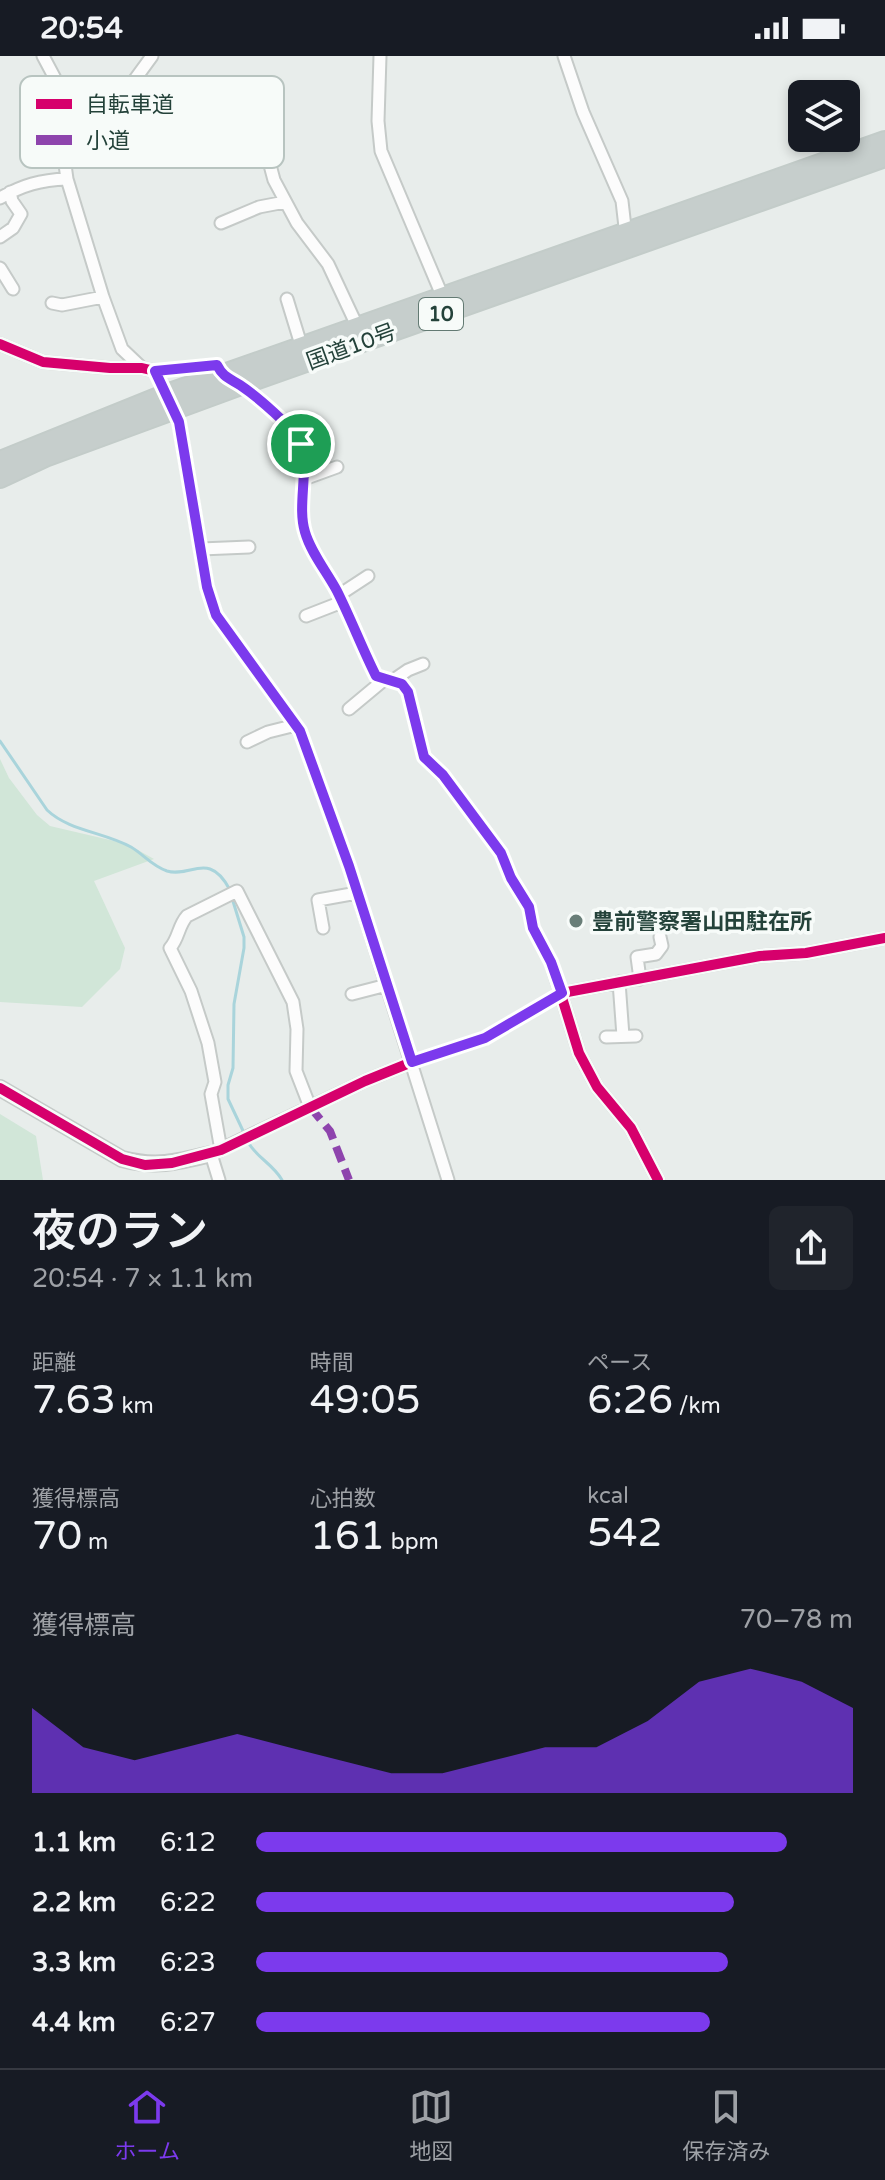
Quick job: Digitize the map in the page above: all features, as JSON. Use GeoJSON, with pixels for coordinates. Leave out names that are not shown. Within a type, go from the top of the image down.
{"type":"FeatureCollection","features":[{"type":"Feature","properties":{"kind":"highway","name":"国道10号"},"geometry":{"type":"LineString","coordinates":[[0,461],[168,403],[241,385],[885,141]]}},
{"type":"Feature","properties":{"kind":"highway","name":"国道10号"},"geometry":{"type":"LineString","coordinates":[[627,240],[885,157]]}},
{"type":"Feature","properties":{"kind":"highway","name":"国道10号"},"geometry":{"type":"LineString","coordinates":[[0,478],[222,376],[358,328],[446,305]]}},
{"type":"Feature","properties":{"kind":"street"},"geometry":{"type":"LineString","coordinates":[[43,56],[54,76]]}},
{"type":"Feature","properties":{"kind":"street"},"geometry":{"type":"LineString","coordinates":[[137,76],[152,56]]}},
{"type":"Feature","properties":{"kind":"street"},"geometry":{"type":"LineString","coordinates":[[380,56],[378,121],[381,151],[446,305]]}},
{"type":"Feature","properties":{"kind":"street"},"geometry":{"type":"LineString","coordinates":[[564,56],[583,112],[622,201],[627,240]]}},
{"type":"Feature","properties":{"kind":"street"},"geometry":{"type":"LineString","coordinates":[[65,168],[103,297],[122,349],[149,370],[179,422],[207,587],[216,615],[296,725],[306,746],[357,893],[448,1180]]}},
{"type":"Feature","properties":{"kind":"street"},"geometry":{"type":"LineString","coordinates":[[271,168],[297,223],[328,264],[358,328]]}},
{"type":"Feature","properties":{"kind":"street"},"geometry":{"type":"LineString","coordinates":[[0,237],[20,219],[21,214],[5,195],[37,181],[67,179]]}},
{"type":"Feature","properties":{"kind":"street"},"geometry":{"type":"LineString","coordinates":[[221,223],[259,207],[285,202]]}},
{"type":"Feature","properties":{"kind":"street"},"geometry":{"type":"LineString","coordinates":[[0,268],[13,289]]}},
{"type":"Feature","properties":{"kind":"street"},"geometry":{"type":"LineString","coordinates":[[52,303],[62,305],[103,297]]}},
{"type":"Feature","properties":{"kind":"street"},"geometry":{"type":"LineString","coordinates":[[287,299],[302,348]]}},
{"type":"Feature","properties":{"kind":"street"},"geometry":{"type":"LineString","coordinates":[[0,344],[43,362],[149,370],[217,365],[222,376],[241,385],[296,437],[301,444],[304,529],[341,598],[376,676],[402,684],[408,692],[424,757],[443,775],[501,853],[511,878],[529,907],[533,928],[551,962],[579,1053],[597,1087],[631,1128],[658,1180]]}},
{"type":"Feature","properties":{"kind":"street"},"geometry":{"type":"LineString","coordinates":[[304,479],[337,467]]}},
{"type":"Feature","properties":{"kind":"street"},"geometry":{"type":"LineString","coordinates":[[201,549],[249,547]]}},
{"type":"Feature","properties":{"kind":"street"},"geometry":{"type":"LineString","coordinates":[[306,616],[341,598],[368,576]]}},
{"type":"Feature","properties":{"kind":"street"},"geometry":{"type":"LineString","coordinates":[[349,709],[388,680],[423,664]]}},
{"type":"Feature","properties":{"kind":"street"},"geometry":{"type":"LineString","coordinates":[[247,742],[268,732],[296,725]]}},
{"type":"Feature","properties":{"kind":"street"},"geometry":{"type":"LineString","coordinates":[[219,1180],[211,1094],[215,1082],[208,1043],[191,991],[170,948],[187,916],[237,891],[293,1002],[297,1029],[296,1071],[310,1107]]}},
{"type":"Feature","properties":{"kind":"street"},"geometry":{"type":"LineString","coordinates":[[323,928],[318,900],[357,893]]}},
{"type":"Feature","properties":{"kind":"street"},"geometry":{"type":"LineString","coordinates":[[640,979],[637,957],[656,954],[662,946],[660,937]]}},
{"type":"Feature","properties":{"kind":"street"},"geometry":{"type":"LineString","coordinates":[[0,1088],[122,1159],[145,1165],[172,1163],[216,1152],[412,1062],[485,1038],[562,993],[760,956],[806,953],[885,938]]}},
{"type":"Feature","properties":{"kind":"street"},"geometry":{"type":"LineString","coordinates":[[619,982],[623,1036]]}},
{"type":"Feature","properties":{"kind":"street"},"geometry":{"type":"LineString","coordinates":[[352,994],[387,985]]}},
{"type":"Feature","properties":{"kind":"street"},"geometry":{"type":"LineString","coordinates":[[606,1037],[636,1036]]}},
{"type":"Feature","properties":{"kind":"green space"},"geometry":{"type":"Polygon","coordinates":[[[0,759],[9,778],[37,815],[50,826],[127,844],[154,859],[94,881],[125,948],[120,969],[82,1007],[0,1002],[0,759]]]}},
{"type":"Feature","properties":{"kind":"green space"},"geometry":{"type":"Polygon","coordinates":[[[0,1114],[36,1136],[43,1180],[0,1180],[0,1114]]]}},
{"type":"Feature","properties":{"kind":"waterway"},"geometry":{"type":"LineString","coordinates":[[0,741],[47,810],[56,817],[131,847],[167,871],[200,868],[215,871],[230,890]]}},
{"type":"Feature","properties":{"kind":"waterway"},"geometry":{"type":"LineString","coordinates":[[232,898],[244,937],[244,948],[234,1004],[233,1068],[228,1099],[245,1135]]}},
{"type":"Feature","properties":{"kind":"waterway"},"geometry":{"type":"LineString","coordinates":[[248,1142],[282,1180]]}},
{"type":"Feature","properties":{"kind":"marked path"},"geometry":{"type":"LineString","coordinates":[[310,1107],[330,1131],[349,1180]]}},
{"type":"Feature","properties":{"kind":"cycle path"},"geometry":{"type":"LineString","coordinates":[[0,344],[43,362],[155,371],[217,365],[224,375],[265,404],[298,438],[304,466],[303,522],[311,547],[333,584],[376,676],[402,684],[408,692],[424,757],[443,775],[501,853],[511,878],[529,907],[533,928],[551,962],[579,1053],[597,1087],[631,1128],[658,1180]]}},
{"type":"Feature","properties":{"kind":"cycle path"},"geometry":{"type":"LineString","coordinates":[[0,1088],[122,1159],[145,1165],[172,1163],[221,1150],[365,1081],[485,1038],[562,993],[760,956],[806,953],[885,938]]}},
{"type":"Feature","properties":{"kind":"place","name":"豊前警察署山田駐在所"},"geometry":{"type":"Point","coordinates":[576,921]}},
{"type":"Feature","properties":{"kind":"route"},"geometry":{"type":"LineString","coordinates":[[217,365],[222,376],[241,385],[291,430],[301,444],[304,529],[310,544],[346,608],[376,676],[402,684],[408,692],[424,757],[476,816],[501,853],[511,878],[529,907],[533,928],[551,962],[562,993],[485,1038],[412,1062],[349,866],[300,731],[216,615],[207,587],[179,422],[155,371],[217,365]]}}]}
